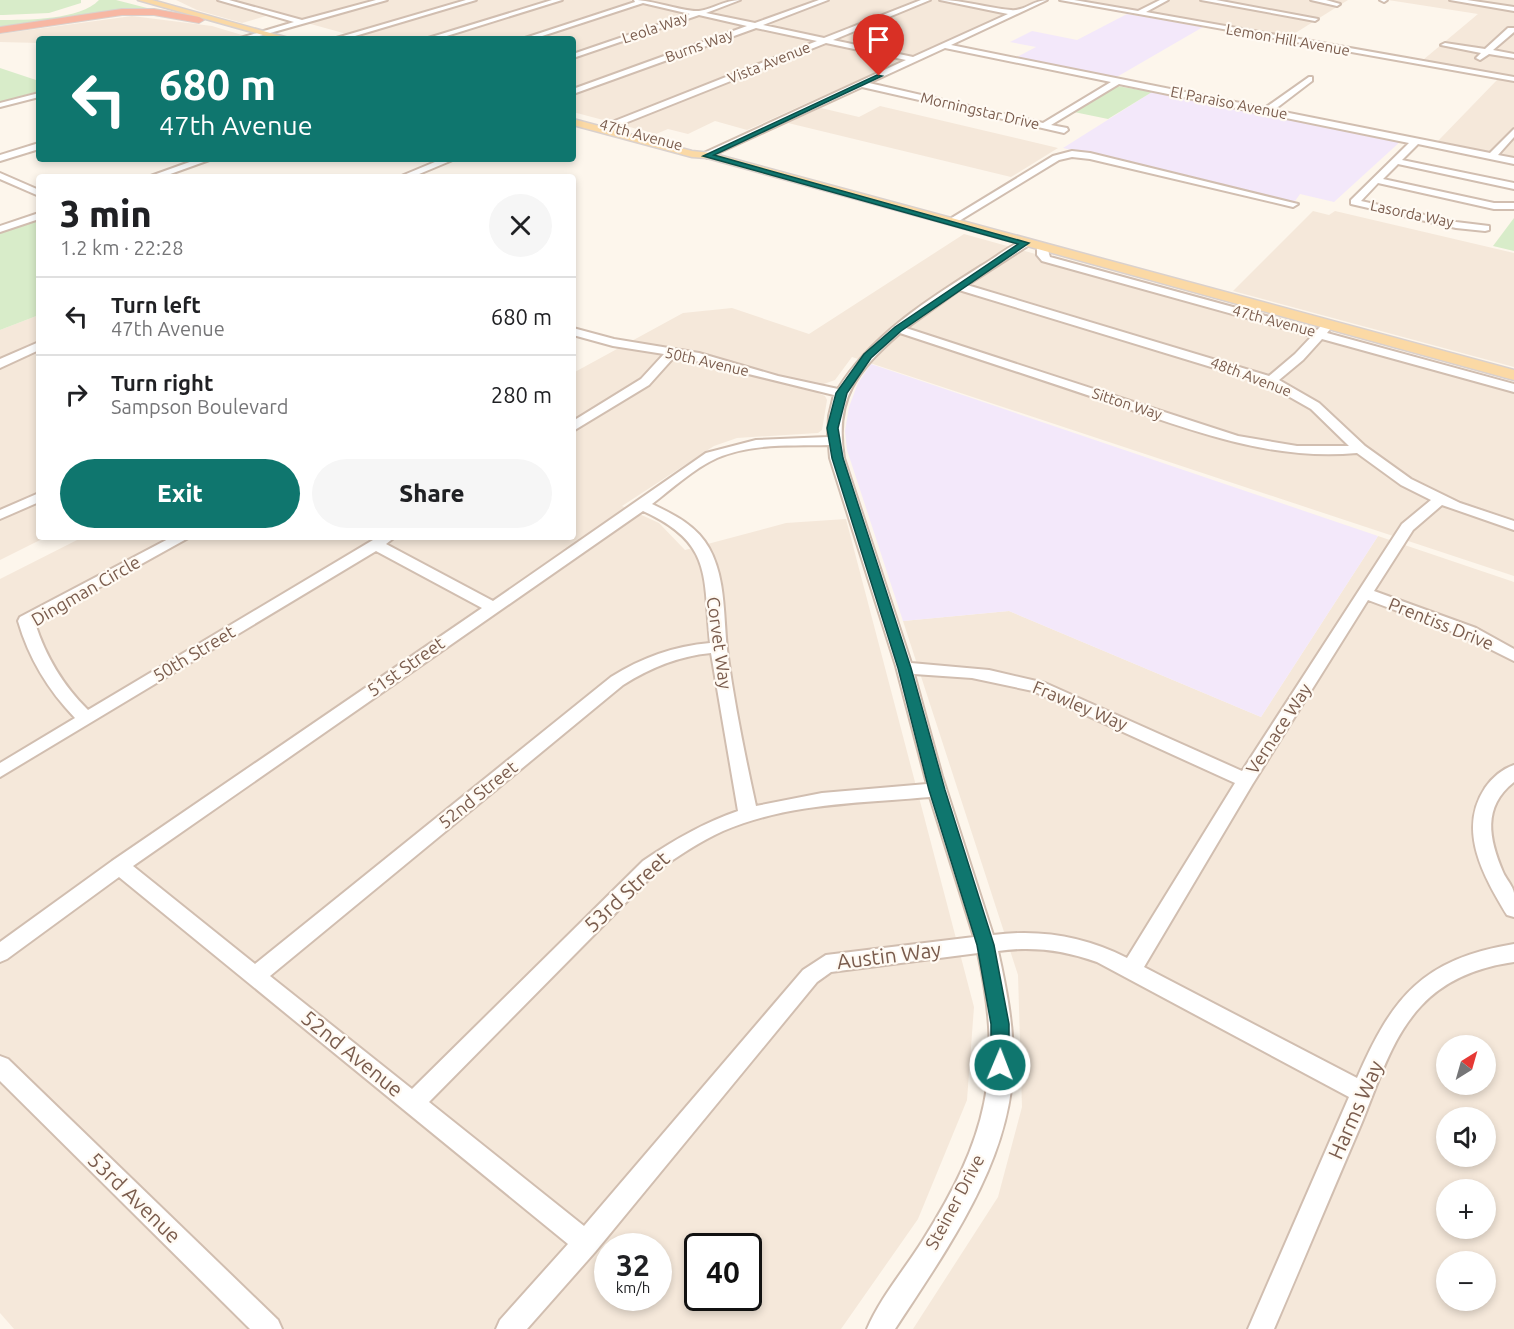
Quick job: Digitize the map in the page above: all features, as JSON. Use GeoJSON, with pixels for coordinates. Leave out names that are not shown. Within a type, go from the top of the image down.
{"type":"FeatureCollection","features":[{"type":"Feature","properties":{"kind":"highway"},"geometry":{"type":"LineString","coordinates":[[0,18],[46,16],[87,5]]}},
{"type":"Feature","properties":{"kind":"highway"},"geometry":{"type":"LineString","coordinates":[[0,30],[139,12],[199,20]]}},
{"type":"Feature","properties":{"kind":"main road"},"geometry":{"type":"LineString","coordinates":[[128,0],[263,36]]}},
{"type":"Feature","properties":{"kind":"main road"},"geometry":{"type":"LineString","coordinates":[[142,0],[263,36]]}},
{"type":"Feature","properties":{"kind":"main road","name":"47th Avenue"},"geometry":{"type":"LineString","coordinates":[[576,118],[699,150],[707,156]]}},
{"type":"Feature","properties":{"kind":"main road","name":"47th Avenue"},"geometry":{"type":"LineString","coordinates":[[576,123],[950,222],[1324,330],[1514,375]]}},
{"type":"Feature","properties":{"kind":"street"},"geometry":{"type":"LineString","coordinates":[[221,0],[303,22]]}},
{"type":"Feature","properties":{"kind":"street"},"geometry":{"type":"LineString","coordinates":[[263,36],[303,22],[384,0]]}},
{"type":"Feature","properties":{"kind":"street"},"geometry":{"type":"LineString","coordinates":[[347,36],[473,0]]}},
{"type":"Feature","properties":{"kind":"street"},"geometry":{"type":"LineString","coordinates":[[540,0],[555,1]]}},
{"type":"Feature","properties":{"kind":"street"},"geometry":{"type":"LineString","coordinates":[[535,36],[643,0],[915,60]]}},
{"type":"Feature","properties":{"kind":"street","name":"Leola Way"},"geometry":{"type":"LineString","coordinates":[[576,55],[737,0]]}},
{"type":"Feature","properties":{"kind":"street","name":"Burns Way"},"geometry":{"type":"LineString","coordinates":[[576,91],[825,0]]}},
{"type":"Feature","properties":{"kind":"street","name":"Vista Avenue"},"geometry":{"type":"LineString","coordinates":[[610,126],[927,0]]}},
{"type":"Feature","properties":{"kind":"street"},"geometry":{"type":"LineString","coordinates":[[944,0],[1014,13]]}},
{"type":"Feature","properties":{"kind":"street"},"geometry":{"type":"LineString","coordinates":[[707,156],[1044,0]]}},
{"type":"Feature","properties":{"kind":"street","name":"Lemon Hill Avenue"},"geometry":{"type":"LineString","coordinates":[[1063,0],[1514,79]]}},
{"type":"Feature","properties":{"kind":"street"},"geometry":{"type":"LineString","coordinates":[[1139,13],[1165,0]]}},
{"type":"Feature","properties":{"kind":"street"},"geometry":{"type":"LineString","coordinates":[[1204,0],[1316,19]]}},
{"type":"Feature","properties":{"kind":"street"},"geometry":{"type":"LineString","coordinates":[[1314,0],[1338,4]]}},
{"type":"Feature","properties":{"kind":"street"},"geometry":{"type":"LineString","coordinates":[[1453,0],[1514,9]]}},
{"type":"Feature","properties":{"kind":"street"},"geometry":{"type":"LineString","coordinates":[[439,36],[555,1]]}},
{"type":"Feature","properties":{"kind":"street"},"geometry":{"type":"LineString","coordinates":[[342,2],[361,7]]}},
{"type":"Feature","properties":{"kind":"street"},"geometry":{"type":"LineString","coordinates":[[1467,71],[1512,30]]}},
{"type":"Feature","properties":{"kind":"street"},"geometry":{"type":"LineString","coordinates":[[1445,45],[1514,56]]}},
{"type":"Feature","properties":{"kind":"street","name":"El Paraiso Avenue"},"geometry":{"type":"LineString","coordinates":[[944,46],[1514,161]]}},
{"type":"Feature","properties":{"kind":"street"},"geometry":{"type":"LineString","coordinates":[[1267,111],[1310,79]]}},
{"type":"Feature","properties":{"kind":"street"},"geometry":{"type":"LineString","coordinates":[[1043,126],[1118,81]]}},
{"type":"Feature","properties":{"kind":"street","name":"Morningstar Drive"},"geometry":{"type":"LineString","coordinates":[[861,84],[1064,130]]}},
{"type":"Feature","properties":{"kind":"street"},"geometry":{"type":"LineString","coordinates":[[0,105],[36,95]]}},
{"type":"Feature","properties":{"kind":"street"},"geometry":{"type":"LineString","coordinates":[[1492,156],[1514,132]]}},
{"type":"Feature","properties":{"kind":"street","name":"Lasorda Way"},"geometry":{"type":"LineString","coordinates":[[1416,141],[1354,201],[1456,225],[1485,228]]}},
{"type":"Feature","properties":{"kind":"street"},"geometry":{"type":"LineString","coordinates":[[0,158],[36,147]]}},
{"type":"Feature","properties":{"kind":"street"},"geometry":{"type":"LineString","coordinates":[[950,222],[1056,158],[1072,154],[1090,156],[1293,204]]}},
{"type":"Feature","properties":{"kind":"street"},"geometry":{"type":"LineString","coordinates":[[1396,161],[1514,186]]}},
{"type":"Feature","properties":{"kind":"street"},"geometry":{"type":"LineString","coordinates":[[162,174],[198,162]]}},
{"type":"Feature","properties":{"kind":"street"},"geometry":{"type":"LineString","coordinates":[[412,174],[442,162]]}},
{"type":"Feature","properties":{"kind":"street"},"geometry":{"type":"LineString","coordinates":[[0,176],[36,191]]}},
{"type":"Feature","properties":{"kind":"street"},"geometry":{"type":"LineString","coordinates":[[1376,180],[1494,206],[1514,206]]}},
{"type":"Feature","properties":{"kind":"street"},"geometry":{"type":"LineString","coordinates":[[0,229],[36,217]]}},
{"type":"Feature","properties":{"kind":"street","name":"Steiner Drive"},"geometry":{"type":"LineString","coordinates":[[880,1329],[942,1233],[972,1178],[985,1144],[998,1098],[1000,1024],[986,945],[937,790],[904,668],[837,458],[833,428],[842,393],[862,362],[898,329],[958,286],[1025,243]]}},
{"type":"Feature","properties":{"kind":"street","name":"48th Avenue"},"geometry":{"type":"LineString","coordinates":[[958,286],[1271,381],[1315,406],[1360,449],[1395,475],[1441,500],[1514,526]]}},
{"type":"Feature","properties":{"kind":"street","name":"Sitton Way"},"geometry":{"type":"LineString","coordinates":[[898,329],[1243,442],[1306,452],[1329,453],[1360,449]]}},
{"type":"Feature","properties":{"kind":"street"},"geometry":{"type":"LineString","coordinates":[[1271,381],[1324,330]]}},
{"type":"Feature","properties":{"kind":"street","name":"47th Avenue"},"geometry":{"type":"LineString","coordinates":[[1324,330],[1514,388]]}},
{"type":"Feature","properties":{"kind":"street","name":"50th Avenue"},"geometry":{"type":"LineString","coordinates":[[576,332],[613,342],[720,362],[802,385],[842,393]]}},
{"type":"Feature","properties":{"kind":"street"},"geometry":{"type":"LineString","coordinates":[[0,364],[36,347]]}},
{"type":"Feature","properties":{"kind":"street"},"geometry":{"type":"LineString","coordinates":[[576,425],[638,387],[672,352]]}},
{"type":"Feature","properties":{"kind":"street","name":"51st Street"},"geometry":{"type":"LineString","coordinates":[[0,953],[118,866],[642,505],[699,463],[730,449],[762,443],[835,441]]}},
{"type":"Feature","properties":{"kind":"street"},"geometry":{"type":"LineString","coordinates":[[0,515],[36,498]]}},
{"type":"Feature","properties":{"kind":"street","name":"Vernace Way"},"geometry":{"type":"LineString","coordinates":[[1131,970],[1246,780],[1407,527],[1441,500]]}},
{"type":"Feature","properties":{"kind":"street","name":"Corvet Way"},"geometry":{"type":"LineString","coordinates":[[642,505],[678,523],[694,537],[708,562],[718,646],[748,814]]}},
{"type":"Feature","properties":{"kind":"street","name":"Dingman Circle"},"geometry":{"type":"LineString","coordinates":[[87,719],[67,699],[42,665],[33,648],[26,621],[177,540]]}},
{"type":"Feature","properties":{"kind":"street"},"geometry":{"type":"LineString","coordinates":[[382,541],[493,607]]}},
{"type":"Feature","properties":{"kind":"street","name":"50th Street"},"geometry":{"type":"LineString","coordinates":[[0,771],[382,541]]}},
{"type":"Feature","properties":{"kind":"street","name":"Prentiss Drive"},"geometry":{"type":"LineString","coordinates":[[1366,594],[1470,632],[1514,656]]}},
{"type":"Feature","properties":{"kind":"street","name":"52nd Street"},"geometry":{"type":"LineString","coordinates":[[255,976],[617,681],[656,659],[718,646]]}},
{"type":"Feature","properties":{"kind":"street","name":"Frawley Way"},"geometry":{"type":"LineString","coordinates":[[904,668],[969,671],[1030,684],[1246,780]]}},
{"type":"Feature","properties":{"kind":"street"},"geometry":{"type":"LineString","coordinates":[[1514,772],[1496,786],[1488,797],[1481,824],[1489,866],[1514,909]]}},
{"type":"Feature","properties":{"kind":"street","name":"53rd Street"},"geometry":{"type":"LineString","coordinates":[[413,1103],[650,866],[696,835],[748,814],[805,803],[937,790]]}},
{"type":"Feature","properties":{"kind":"street","name":"52nd Avenue"},"geometry":{"type":"LineString","coordinates":[[118,866],[586,1243]]}},
{"type":"Feature","properties":{"kind":"street","name":"Austin Way"},"geometry":{"type":"LineString","coordinates":[[508,1329],[586,1243],[810,976],[826,964],[878,956],[1040,939],[1061,942],[1104,956],[1363,1093]]}},
{"type":"Feature","properties":{"kind":"street","name":"Harms Way"},"geometry":{"type":"LineString","coordinates":[[1261,1329],[1363,1093],[1402,1013],[1424,989],[1452,971],[1484,958],[1514,953]]}},
{"type":"Feature","properties":{"kind":"street","name":"53rd Avenue"},"geometry":{"type":"LineString","coordinates":[[0,1066],[269,1329]]}},
{"type":"Feature","properties":{"kind":"shaded area"},"geometry":{"type":"Polygon","coordinates":[[[176,0],[373,0],[302,19],[276,13],[242,23],[197,10],[176,0]]]}},
{"type":"Feature","properties":{"kind":"shaded area"},"geometry":{"type":"Polygon","coordinates":[[[390,0],[1037,0],[747,130],[715,121],[688,134],[668,129],[656,134],[576,113],[576,36],[354,36],[307,23],[390,0]]]}},
{"type":"Feature","properties":{"kind":"shaded area"},"geometry":{"type":"Polygon","coordinates":[[[1076,0],[1348,0],[1289,37],[1076,0]]]}},
{"type":"Feature","properties":{"kind":"shaded area"},"geometry":{"type":"Polygon","coordinates":[[[1388,0],[1514,0],[1514,76],[1423,60],[1478,14],[1388,0]]]}},
{"type":"Feature","properties":{"kind":"shaded area"},"geometry":{"type":"Polygon","coordinates":[[[1127,14],[1203,27],[1115,78],[1015,58],[1036,47],[1010,42],[1032,31],[1077,40],[1127,14]]]}},
{"type":"Feature","properties":{"kind":"shaded area"},"geometry":{"type":"Polygon","coordinates":[[[132,16],[212,26],[242,35],[36,36],[36,43],[0,42],[0,34],[132,16]]]}},
{"type":"Feature","properties":{"kind":"shaded area"},"geometry":{"type":"Polygon","coordinates":[[[1498,79],[1514,82],[1514,157],[1438,141],[1498,79]]]}},
{"type":"Feature","properties":{"kind":"shaded area"},"geometry":{"type":"Polygon","coordinates":[[[1152,92],[1401,141],[1334,202],[1300,194],[1293,204],[1063,148],[1152,92]]]}},
{"type":"Feature","properties":{"kind":"shaded area"},"geometry":{"type":"Polygon","coordinates":[[[880,106],[1058,148],[1011,177],[788,123],[821,108],[859,117],[880,106]]]}},
{"type":"Feature","properties":{"kind":"shaded area"},"geometry":{"type":"Polygon","coordinates":[[[1313,211],[1329,215],[1335,211],[1514,253],[1514,367],[1233,291],[1313,211]]]}},
{"type":"Feature","properties":{"kind":"shaded area"},"geometry":{"type":"Polygon","coordinates":[[[964,234],[1514,388],[1514,576],[852,357],[835,380],[821,385],[818,393],[825,396],[827,400],[822,430],[818,433],[737,438],[714,446],[622,506],[659,523],[685,550],[786,523],[846,519],[974,1007],[967,1100],[918,1219],[841,1329],[14,1329],[0,1313],[0,579],[77,540],[576,540],[576,371],[683,313],[732,308],[809,334],[964,234]]]}},
{"type":"Feature","properties":{"kind":"shaded area"},"geometry":{"type":"Polygon","coordinates":[[[36,316],[36,540],[40,540],[0,560],[0,330],[36,316]]]}},
{"type":"Feature","properties":{"kind":"shaded area"},"geometry":{"type":"Polygon","coordinates":[[[871,364],[1378,536],[1261,717],[1009,611],[903,621],[847,450],[845,431],[849,407],[858,383],[871,364]]]}},
{"type":"Feature","properties":{"kind":"shaded area"},"geometry":{"type":"Polygon","coordinates":[[[1378,536],[1514,582],[1514,1329],[913,1329],[998,1197],[1022,1107],[1018,975],[903,621],[1009,611],[1261,717],[1378,536]]]}},
{"type":"Feature","properties":{"kind":"green space"},"geometry":{"type":"Polygon","coordinates":[[[0,0],[81,0],[81,3],[49,13],[0,15],[0,0]]]}},
{"type":"Feature","properties":{"kind":"green space"},"geometry":{"type":"Polygon","coordinates":[[[99,0],[116,0],[151,9],[0,28],[0,20],[52,18],[67,15],[91,7],[99,0]]]}},
{"type":"Feature","properties":{"kind":"green space"},"geometry":{"type":"Polygon","coordinates":[[[0,68],[36,80],[36,92],[0,102],[0,68]]]}},
{"type":"Feature","properties":{"kind":"green space"},"geometry":{"type":"Polygon","coordinates":[[[1117,86],[1152,92],[1108,119],[1074,112],[1117,86]]]}},
{"type":"Feature","properties":{"kind":"green space"},"geometry":{"type":"Polygon","coordinates":[[[1514,218],[1514,251],[1493,246],[1514,218]]]}},
{"type":"Feature","properties":{"kind":"green space"},"geometry":{"type":"Polygon","coordinates":[[[36,221],[36,316],[0,330],[0,233],[36,221]]]}},
{"type":"Feature","properties":{"kind":"route"},"geometry":{"type":"LineString","coordinates":[[879,76],[707,156],[1025,243],[958,286],[898,329],[867,356],[857,367],[842,393],[833,428],[837,458],[904,668],[937,790],[986,945],[1000,1024],[1000,1065]]}}]}
